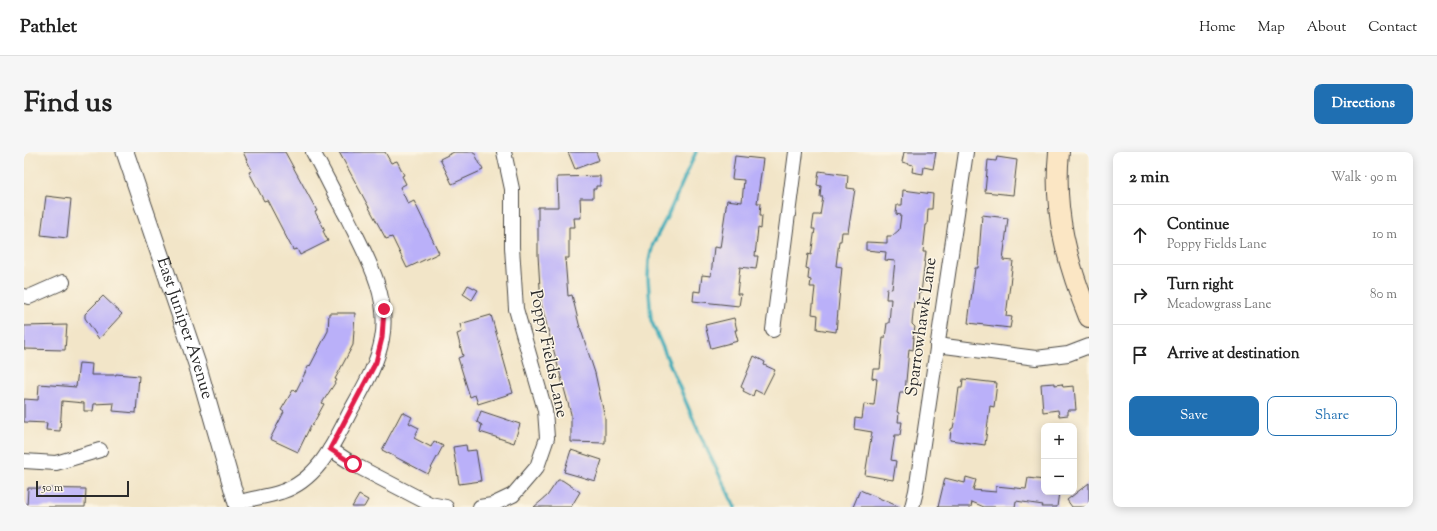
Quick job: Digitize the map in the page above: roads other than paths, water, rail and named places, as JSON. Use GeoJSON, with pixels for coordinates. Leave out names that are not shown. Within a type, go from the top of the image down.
{"type":"FeatureCollection","features":[{"type":"Feature","properties":{"kind":"main road"},"geometry":{"type":"LineString","coordinates":[[1059,152],[1059,205],[1067,256],[1089,317]]}},
{"type":"Feature","properties":{"kind":"street","name":"East Juniper Avenue"},"geometry":{"type":"LineString","coordinates":[[126,152],[197,364],[238,505]]}},
{"type":"Feature","properties":{"kind":"street"},"geometry":{"type":"LineString","coordinates":[[238,505],[253,498],[282,492],[300,483],[319,466],[330,449],[376,362],[382,338],[384,309],[377,278],[313,152]]}},
{"type":"Feature","properties":{"kind":"street","name":"Poppy Fields Lane"},"geometry":{"type":"LineString","coordinates":[[480,507],[492,505],[513,495],[537,467],[547,438],[545,410],[516,309],[512,247],[512,189],[504,152]]}},
{"type":"Feature","properties":{"kind":"street"},"geometry":{"type":"LineString","coordinates":[[773,330],[796,152]]}},
{"type":"Feature","properties":{"kind":"street","name":"Sparrowhawk Lane"},"geometry":{"type":"LineString","coordinates":[[912,507],[917,483],[966,152]]}},
{"type":"Feature","properties":{"kind":"street"},"geometry":{"type":"LineString","coordinates":[[24,296],[29,296],[63,282]]}},
{"type":"Feature","properties":{"kind":"street"},"geometry":{"type":"LineString","coordinates":[[937,345],[1036,358],[1068,354],[1089,346]]}},
{"type":"Feature","properties":{"kind":"street"},"geometry":{"type":"LineString","coordinates":[[330,449],[353,464],[430,504],[446,507]]}},
{"type":"Feature","properties":{"kind":"street"},"geometry":{"type":"LineString","coordinates":[[24,461],[56,463],[100,450]]}},
{"type":"Feature","properties":{"kind":"waterway"},"geometry":{"type":"LineString","coordinates":[[696,152],[668,215],[653,244],[649,261],[648,277],[651,320],[700,435],[735,507]]}}]}
